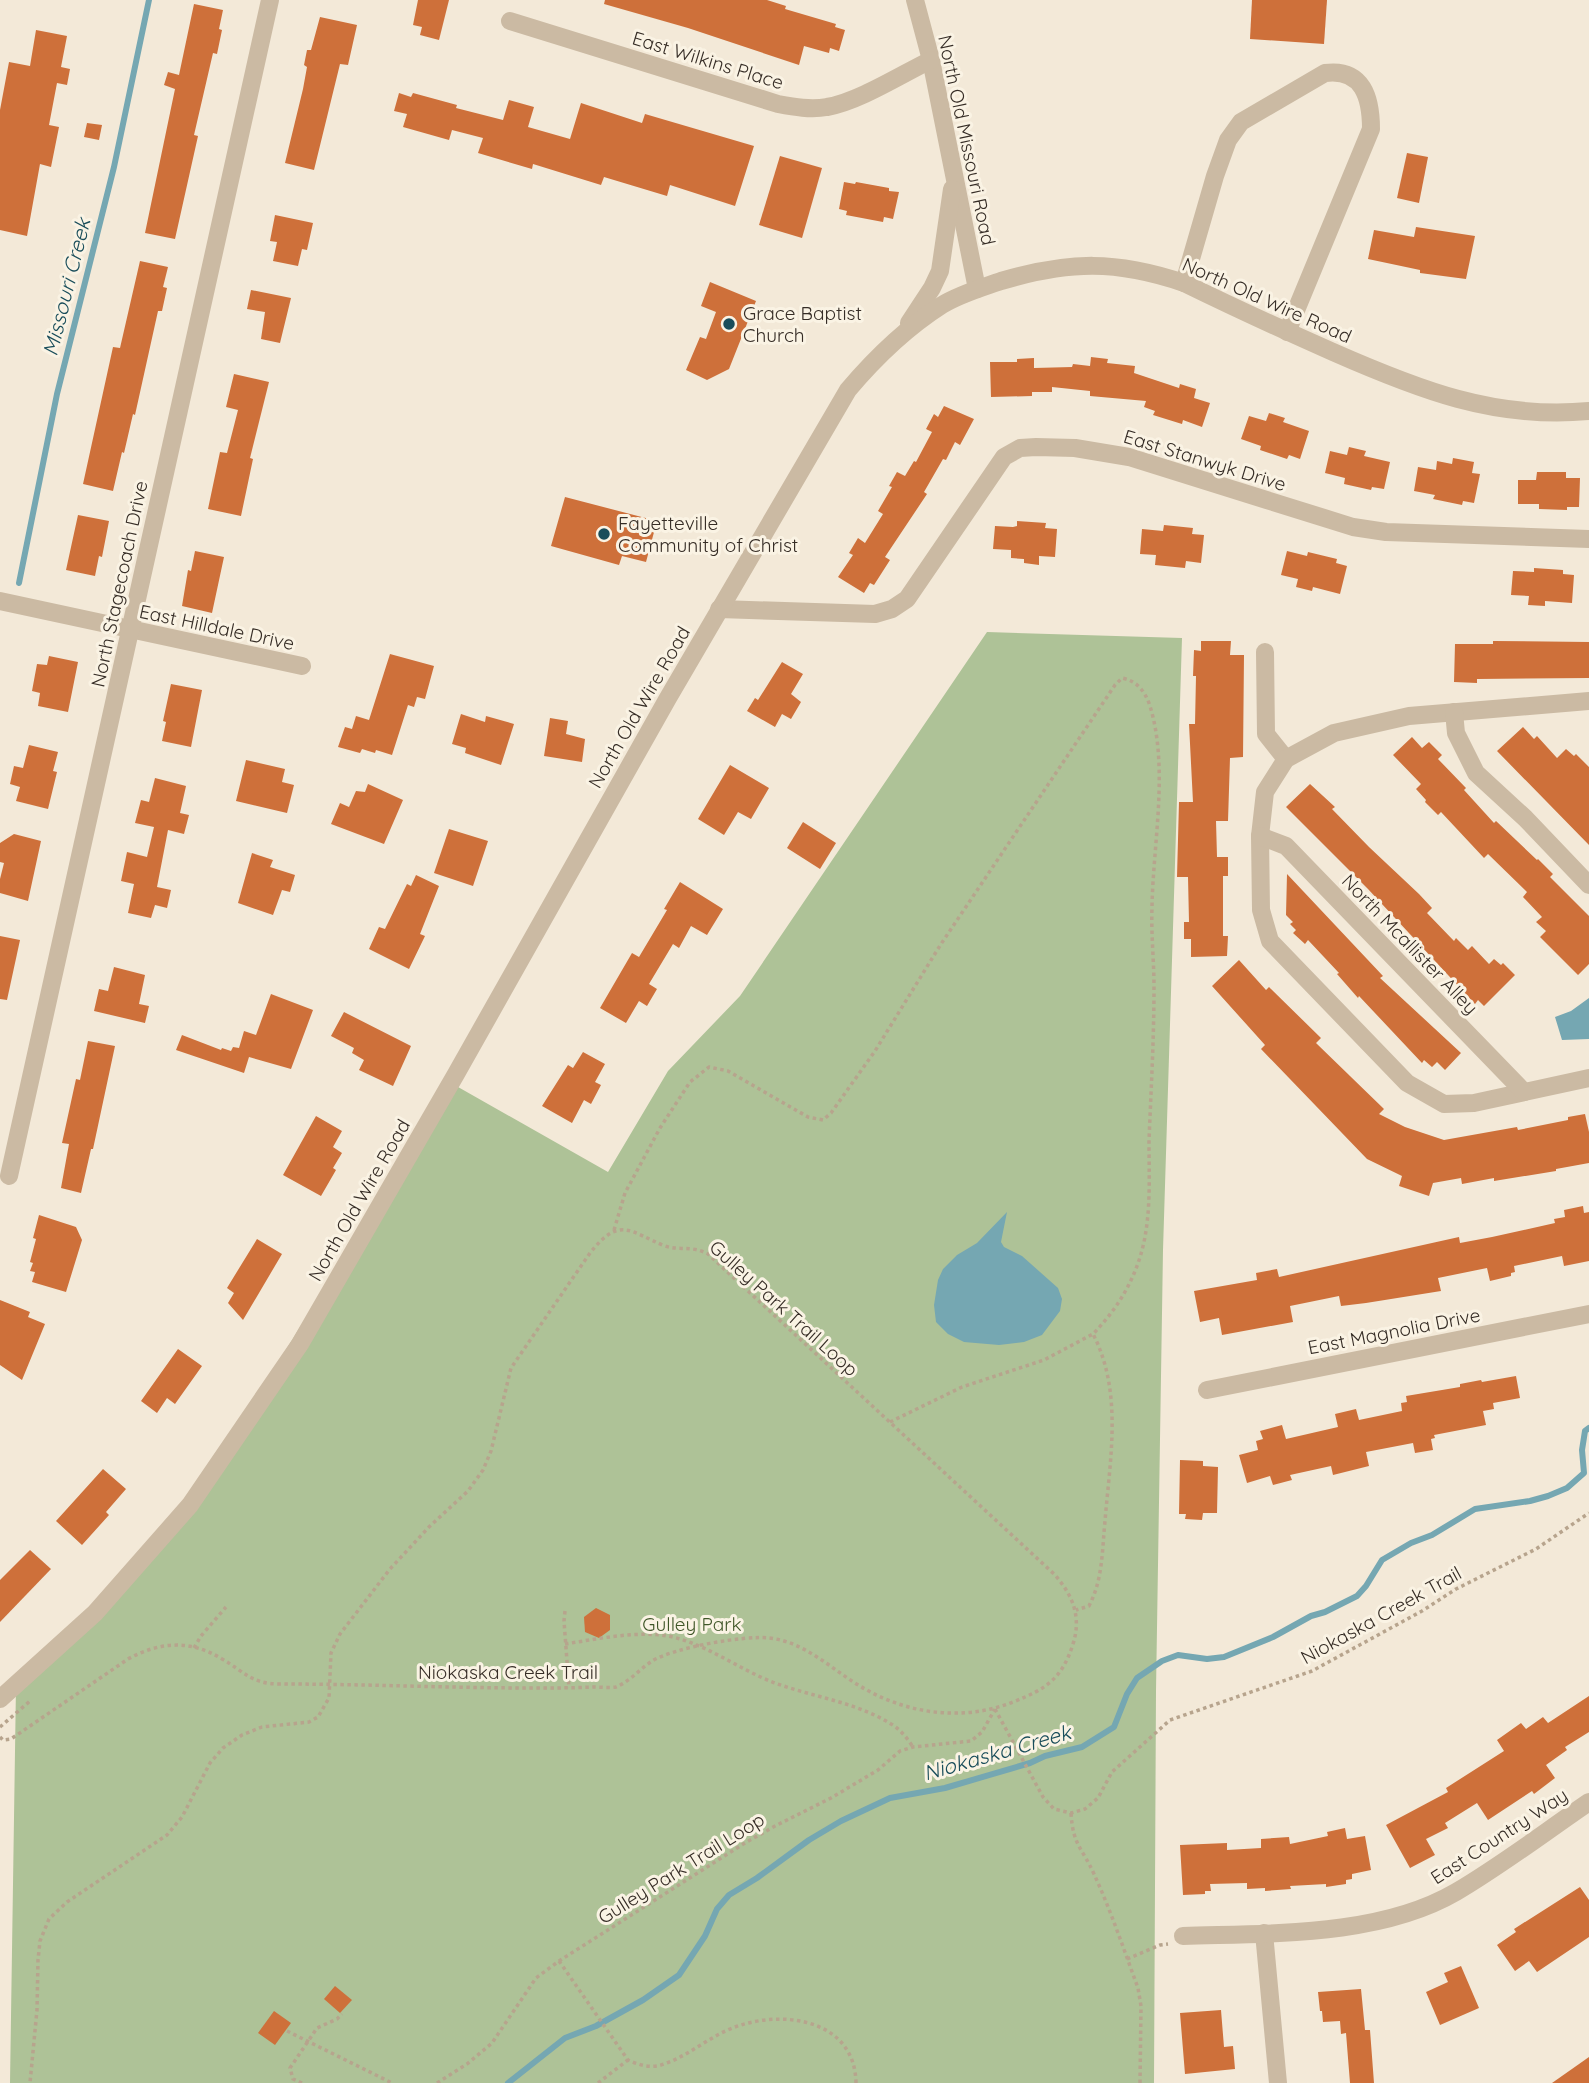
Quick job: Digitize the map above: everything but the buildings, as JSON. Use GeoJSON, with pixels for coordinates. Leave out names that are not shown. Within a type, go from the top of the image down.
{"type":"FeatureCollection","features":[{"type":"Feature","properties":{"kind":"street","name":"North Stagecoach Drive"},"geometry":{"type":"LineString","coordinates":[[9,1177],[270,0]]}},
{"type":"Feature","properties":{"kind":"street","name":"North Old Missouri Road"},"geometry":{"type":"LineString","coordinates":[[915,0],[931,60],[977,289]]}},
{"type":"Feature","properties":{"kind":"street","name":"East Wilkins Place"},"geometry":{"type":"LineString","coordinates":[[510,21],[778,104],[801,108],[827,107],[855,97],[931,60]]}},
{"type":"Feature","properties":{"kind":"street"},"geometry":{"type":"LineString","coordinates":[[1184,284],[1215,176],[1228,140],[1241,122],[1325,73],[1347,75],[1360,83],[1368,98],[1371,129],[1287,332]]}},
{"type":"Feature","properties":{"kind":"street"},"geometry":{"type":"LineString","coordinates":[[900,338],[940,271],[954,173]]}},
{"type":"Feature","properties":{"kind":"street","name":"North Old Wire Road"},"geometry":{"type":"LineString","coordinates":[[0,1699],[95,1613],[190,1505],[293,1355],[456,1074],[719,609],[848,390],[868,367],[900,338],[944,304],[977,289],[1034,271],[1089,264],[1156,274],[1184,284],[1403,383],[1468,403],[1526,413],[1589,411]]}},
{"type":"Feature","properties":{"kind":"street","name":"East Stanwyk Drive"},"geometry":{"type":"LineString","coordinates":[[719,609],[875,614],[892,609],[907,599],[998,464],[1004,457],[1020,448],[1028,447],[1075,448],[1129,457],[1353,527],[1386,532],[1589,539]]}},
{"type":"Feature","properties":{"kind":"street","name":"East Hilldale Drive"},"geometry":{"type":"LineString","coordinates":[[0,601],[302,666]]}},
{"type":"Feature","properties":{"kind":"street"},"geometry":{"type":"LineString","coordinates":[[1265,652],[1266,734],[1286,759]]}},
{"type":"Feature","properties":{"kind":"street"},"geometry":{"type":"LineString","coordinates":[[1589,701],[1409,716],[1334,733],[1286,759],[1265,792],[1260,836],[1261,909],[1270,941],[1406,1083],[1444,1104],[1474,1103],[1589,1078]]}},
{"type":"Feature","properties":{"kind":"street"},"geometry":{"type":"LineString","coordinates":[[1454,712],[1456,733],[1476,773],[1525,818],[1589,885]]}},
{"type":"Feature","properties":{"kind":"street","name":"North Mcallister Alley"},"geometry":{"type":"LineString","coordinates":[[1260,836],[1286,846],[1524,1092]]}},
{"type":"Feature","properties":{"kind":"street","name":"East Magnolia Drive"},"geometry":{"type":"LineString","coordinates":[[1207,1390],[1589,1314]]}},
{"type":"Feature","properties":{"kind":"street","name":"East Country Way"},"geometry":{"type":"LineString","coordinates":[[1183,1936],[1343,1928],[1374,1922],[1430,1904],[1455,1893],[1589,1802]]}},
{"type":"Feature","properties":{"kind":"street"},"geometry":{"type":"LineString","coordinates":[[1264,1933],[1278,2083]]}},
{"type":"Feature","properties":{"kind":"path"},"geometry":{"type":"LineString","coordinates":[[30,2083],[40,1941],[49,1919],[67,1902],[167,1835],[182,1817],[210,1763],[223,1748],[242,1735],[262,1727],[309,1722],[318,1717],[325,1708],[331,1684],[331,1653],[340,1634],[390,1569],[429,1527],[468,1491],[483,1470],[491,1451],[512,1368],[590,1252],[601,1239],[614,1231],[625,1193],[660,1128],[690,1082],[709,1067],[728,1071],[808,1117],[822,1120],[831,1113],[869,1060],[941,944],[1052,776],[1122,678],[1132,680],[1143,689],[1150,706],[1157,759],[1158,828],[1152,905],[1154,993],[1149,1209],[1137,1268],[1124,1296],[1093,1334],[1044,1360],[962,1387],[890,1422]]}},
{"type":"Feature","properties":{"kind":"path","name":"Gulley Park Trail Loop"},"geometry":{"type":"LineString","coordinates":[[614,1231],[637,1231],[665,1245],[697,1249],[708,1254],[1054,1574],[1072,1599],[1076,1610]]}},
{"type":"Feature","properties":{"kind":"path"},"geometry":{"type":"LineString","coordinates":[[1093,1334],[1102,1352],[1110,1388],[1112,1421],[1102,1566],[1097,1591],[1089,1606],[1076,1610],[1074,1641],[1064,1667],[1053,1681],[1035,1693],[995,1709],[1043,1797],[1054,1809],[1071,1813],[1076,1845],[1095,1875],[1138,1988],[1141,2006],[1140,2083]]}},
{"type":"Feature","properties":{"kind":"path","name":"Niokaska Creek Trail"},"geometry":{"type":"LineString","coordinates":[[1071,1813],[1085,1809],[1098,1798],[1112,1772],[1170,1720],[1312,1671],[1422,1611],[1456,1589],[1535,1549],[1589,1513]]}},
{"type":"Feature","properties":{"kind":"path"},"geometry":{"type":"LineString","coordinates":[[194,1648],[226,1608]]}},
{"type":"Feature","properties":{"kind":"path"},"geometry":{"type":"LineString","coordinates":[[565,1611],[569,1688]]}},
{"type":"Feature","properties":{"kind":"path"},"geometry":{"type":"LineString","coordinates":[[565,1644],[631,1634],[664,1636],[700,1647],[775,1683],[874,1715],[893,1724],[913,1747]]}},
{"type":"Feature","properties":{"kind":"path","name":"Niokaska Creek Trail"},"geometry":{"type":"LineString","coordinates":[[0,1737],[3,1740],[11,1739],[148,1648],[170,1644],[194,1648],[221,1658],[257,1682],[569,1688],[615,1687],[673,1650],[734,1639],[771,1638],[801,1648],[828,1662],[864,1689],[890,1701],[943,1714],[967,1714],[995,1709]]}},
{"type":"Feature","properties":{"kind":"path"},"geometry":{"type":"LineString","coordinates":[[0,1727],[30,1701]]}},
{"type":"Feature","properties":{"kind":"path","name":"Gulley Park Trail Loop"},"geometry":{"type":"LineString","coordinates":[[437,2083],[467,2064],[492,2043],[536,1978],[559,1961],[745,1843],[878,1770],[900,1751],[913,1747],[956,1745],[971,1741],[982,1732],[995,1709]]}},
{"type":"Feature","properties":{"kind":"path"},"geometry":{"type":"LineString","coordinates":[[1127,1959],[1160,1945],[1180,1943],[1183,1936]]}},
{"type":"Feature","properties":{"kind":"path"},"geometry":{"type":"LineString","coordinates":[[559,1961],[628,2060],[639,2065],[664,2064],[741,2024],[788,2019],[808,2022],[826,2029],[839,2040],[852,2060],[856,2083]]}},
{"type":"Feature","properties":{"kind":"path"},"geometry":{"type":"LineString","coordinates":[[302,2083],[293,2078],[290,2068],[317,2028],[342,2014]]}},
{"type":"Feature","properties":{"kind":"path"},"geometry":{"type":"LineString","coordinates":[[287,2031],[391,2083]]}},
{"type":"Feature","properties":{"kind":"path"},"geometry":{"type":"LineString","coordinates":[[598,2083],[628,2060]]}},
{"type":"Feature","properties":{"kind":"green space","name":"Gulley Park"},"geometry":{"type":"Polygon","coordinates":[[[987,632],[1182,638],[1163,1250],[1156,1691],[1154,2083],[10,2083],[16,1685],[190,1505],[451,1083],[608,1172],[668,1071],[740,996],[987,632]]]}},
{"type":"Feature","properties":{"kind":"water"},"geometry":{"type":"Polygon","coordinates":[[[1589,998],[1589,1039],[1562,1040],[1555,1017],[1571,1011],[1589,998]]]}},
{"type":"Feature","properties":{"kind":"water"},"geometry":{"type":"Polygon","coordinates":[[[1007,1212],[1001,1242],[1004,1247],[1022,1256],[1058,1288],[1062,1299],[1060,1311],[1042,1335],[1024,1342],[999,1345],[964,1342],[948,1334],[936,1322],[934,1305],[938,1280],[943,1269],[957,1255],[977,1243],[1007,1212]]]}},
{"type":"Feature","properties":{"kind":"waterway","name":"Missouri Creek"},"geometry":{"type":"LineString","coordinates":[[19,583],[57,394],[114,167],[149,0]]}},
{"type":"Feature","properties":{"kind":"waterway","name":"Niokaska Creek"},"geometry":{"type":"LineString","coordinates":[[508,2083],[565,2038],[596,2026],[643,2000],[679,1975],[705,1936],[717,1909],[729,1895],[809,1840],[841,1821],[890,1798],[945,1788],[1082,1747],[1114,1727],[1127,1694],[1137,1678],[1162,1661],[1178,1655],[1207,1659],[1224,1657],[1273,1637],[1311,1616],[1357,1596],[1382,1560],[1411,1543],[1432,1535],[1475,1509],[1530,1501],[1567,1488],[1584,1473],[1582,1450],[1585,1431],[1589,1428]]}},
{"type":"Feature","properties":{"kind":"place","name":"Grace Baptist Church"},"geometry":{"type":"Point","coordinates":[729,324]}},
{"type":"Feature","properties":{"kind":"place","name":"Fayetteville Community of Christ"},"geometry":{"type":"Point","coordinates":[604,534]}}]}
